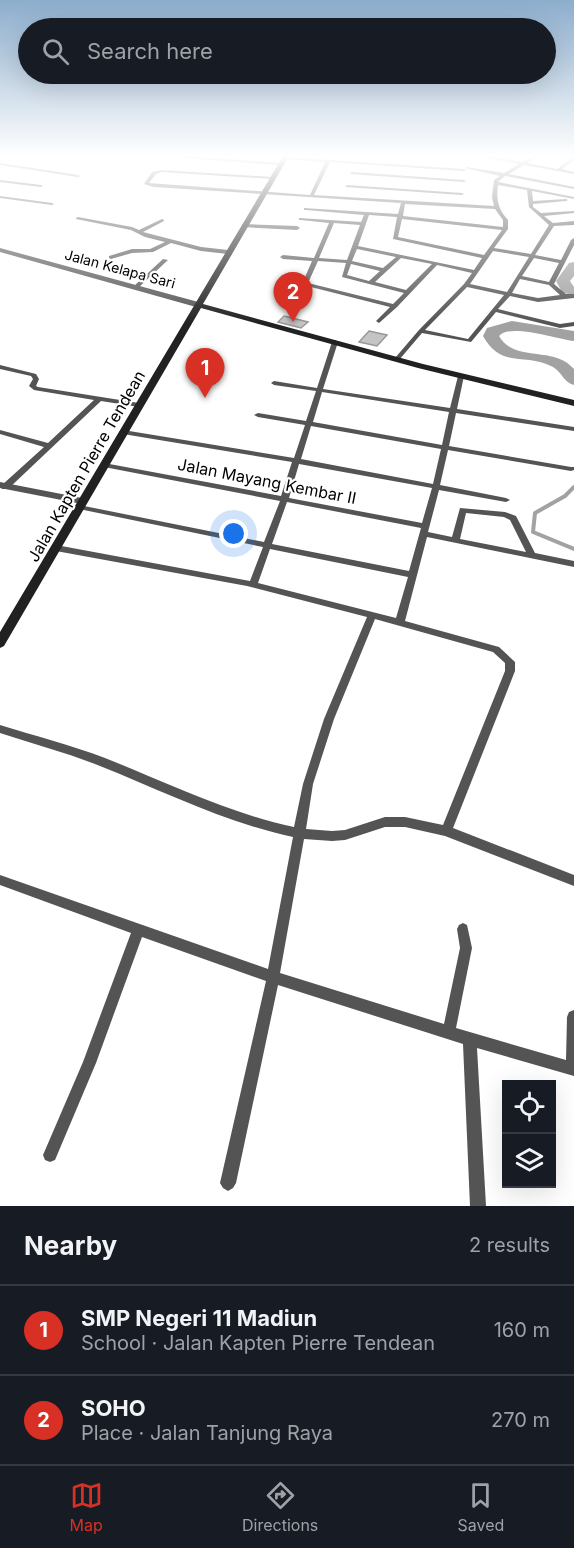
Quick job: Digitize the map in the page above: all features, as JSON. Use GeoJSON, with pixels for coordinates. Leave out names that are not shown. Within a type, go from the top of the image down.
{"type":"FeatureCollection","features":[{"type":"Feature","properties":{"kind":"main road","name":"Jalan Kapten Pierre Tendean"},"geometry":{"type":"LineString","coordinates":[[0,643],[252,212]]}},
{"type":"Feature","properties":{"kind":"main road"},"geometry":{"type":"LineString","coordinates":[[199,305],[461,376],[574,403]]}},
{"type":"Feature","properties":{"kind":"street"},"geometry":{"type":"LineString","coordinates":[[356,212],[505,229]]}},
{"type":"Feature","properties":{"kind":"street"},"geometry":{"type":"LineString","coordinates":[[401,212],[394,237],[412,243],[486,257]]}},
{"type":"Feature","properties":{"kind":"street"},"geometry":{"type":"LineString","coordinates":[[397,359],[476,272],[505,229],[506,219],[500,212]]}},
{"type":"Feature","properties":{"kind":"street"},"geometry":{"type":"LineString","coordinates":[[537,212],[552,225],[574,223]]}},
{"type":"Feature","properties":{"kind":"street"},"geometry":{"type":"LineString","coordinates":[[539,215],[571,212]]}},
{"type":"Feature","properties":{"kind":"street"},"geometry":{"type":"LineString","coordinates":[[367,213],[344,276],[408,292]]}},
{"type":"Feature","properties":{"kind":"street"},"geometry":{"type":"LineString","coordinates":[[78,218],[140,232],[169,242],[228,252]]}},
{"type":"Feature","properties":{"kind":"street"},"geometry":{"type":"LineString","coordinates":[[301,219],[363,224]]}},
{"type":"Feature","properties":{"kind":"street"},"geometry":{"type":"LineString","coordinates":[[140,232],[162,220]]}},
{"type":"Feature","properties":{"kind":"street"},"geometry":{"type":"LineString","coordinates":[[332,222],[305,284],[395,306]]}},
{"type":"Feature","properties":{"kind":"street"},"geometry":{"type":"LineString","coordinates":[[421,330],[468,341],[508,294],[552,225]]}},
{"type":"Feature","properties":{"kind":"street"},"geometry":{"type":"LineString","coordinates":[[244,226],[297,228]]}},
{"type":"Feature","properties":{"kind":"street"},"geometry":{"type":"LineString","coordinates":[[551,284],[574,240]]}},
{"type":"Feature","properties":{"kind":"street"},"geometry":{"type":"LineString","coordinates":[[111,257],[132,251],[151,251],[169,242]]}},
{"type":"Feature","properties":{"kind":"street"},"geometry":{"type":"LineString","coordinates":[[370,283],[412,243]]}},
{"type":"Feature","properties":{"kind":"street"},"geometry":{"type":"LineString","coordinates":[[355,247],[476,272]]}},
{"type":"Feature","properties":{"kind":"street"},"geometry":{"type":"LineString","coordinates":[[492,249],[563,261]]}},
{"type":"Feature","properties":{"kind":"street","name":"Jalan Kelapa Sari"},"geometry":{"type":"LineString","coordinates":[[0,250],[199,305]]}},
{"type":"Feature","properties":{"kind":"street"},"geometry":{"type":"LineString","coordinates":[[283,257],[349,262],[384,270]]}},
{"type":"Feature","properties":{"kind":"street"},"geometry":{"type":"LineString","coordinates":[[136,287],[165,260]]}},
{"type":"Feature","properties":{"kind":"street"},"geometry":{"type":"LineString","coordinates":[[380,321],[435,264]]}},
{"type":"Feature","properties":{"kind":"street"},"geometry":{"type":"LineString","coordinates":[[518,277],[551,284],[564,295]]}},
{"type":"Feature","properties":{"kind":"street"},"geometry":{"type":"LineString","coordinates":[[466,285],[543,300],[564,295],[574,296]]}},
{"type":"Feature","properties":{"kind":"street"},"geometry":{"type":"LineString","coordinates":[[494,310],[560,326],[574,324]]}},
{"type":"Feature","properties":{"kind":"street"},"geometry":{"type":"LineString","coordinates":[[253,585],[284,500],[335,342]]}},
{"type":"Feature","properties":{"kind":"street"},"geometry":{"type":"LineString","coordinates":[[0,368],[34,375],[36,379],[32,386],[34,388],[139,405]]}},
{"type":"Feature","properties":{"kind":"street"},"geometry":{"type":"LineString","coordinates":[[400,622],[436,487],[461,376]]}},
{"type":"Feature","properties":{"kind":"street"},"geometry":{"type":"LineString","coordinates":[[274,383],[574,429]]}},
{"type":"Feature","properties":{"kind":"street"},"geometry":{"type":"LineString","coordinates":[[3,486],[50,446],[99,399]]}},
{"type":"Feature","properties":{"kind":"street"},"geometry":{"type":"LineString","coordinates":[[258,415],[571,469]]}},
{"type":"Feature","properties":{"kind":"street"},"geometry":{"type":"LineString","coordinates":[[0,432],[50,446]]}},
{"type":"Feature","properties":{"kind":"street"},"geometry":{"type":"LineString","coordinates":[[123,432],[297,461],[506,500]]}},
{"type":"Feature","properties":{"kind":"street","name":"Jalan Mayang Kembar II"},"geometry":{"type":"LineString","coordinates":[[104,465],[284,500],[424,530],[455,540],[574,564]]}},
{"type":"Feature","properties":{"kind":"street"},"geometry":{"type":"LineString","coordinates":[[3,486],[268,546],[413,575]]}},
{"type":"Feature","properties":{"kind":"street"},"geometry":{"type":"LineString","coordinates":[[455,540],[463,510],[505,515],[516,521],[532,556]]}},
{"type":"Feature","properties":{"kind":"street"},"geometry":{"type":"LineString","coordinates":[[56,548],[253,585],[496,649],[510,662],[510,672],[446,831]]}},
{"type":"Feature","properties":{"kind":"street"},"geometry":{"type":"LineString","coordinates":[[228,1183],[273,976],[298,833],[315,761],[372,615]]}},
{"type":"Feature","properties":{"kind":"street"},"geometry":{"type":"LineString","coordinates":[[0,729],[100,761],[244,819],[298,833],[345,835],[385,822],[405,822],[446,831],[574,881]]}},
{"type":"Feature","properties":{"kind":"street"},"geometry":{"type":"LineString","coordinates":[[0,880],[273,976],[449,1031],[470,1040],[573,1068],[574,1017]]}},
{"type":"Feature","properties":{"kind":"street"},"geometry":{"type":"LineString","coordinates":[[50,1155],[89,1063],[139,929]]}},
{"type":"Feature","properties":{"kind":"street"},"geometry":{"type":"LineString","coordinates":[[449,1031],[466,948],[463,929]]}},
{"type":"Feature","properties":{"kind":"street"},"geometry":{"type":"LineString","coordinates":[[470,1040],[478,1206]]}},
{"type":"Feature","properties":{"kind":"building"},"geometry":{"type":"Polygon","coordinates":[[[284,316],[308,322],[301,328],[278,322],[284,316]]]}},
{"type":"Feature","properties":{"kind":"building"},"geometry":{"type":"Polygon","coordinates":[[[369,331],[387,335],[377,346],[359,342],[369,331]]]}},
{"type":"Feature","properties":{"kind":"waterway"},"geometry":{"type":"LineString","coordinates":[[574,266],[563,281],[567,289],[574,292]]}},
{"type":"Feature","properties":{"kind":"waterway"},"geometry":{"type":"LineString","coordinates":[[574,336],[522,326],[502,327],[492,331],[491,336],[496,345],[511,354],[558,363],[574,380]]}},
{"type":"Feature","properties":{"kind":"waterway"},"geometry":{"type":"LineString","coordinates":[[574,487],[565,496],[535,513],[533,532],[574,549]]}},
{"type":"Feature","properties":{"kind":"place","name":"SOHO"},"geometry":{"type":"Point","coordinates":[293,322]}},
{"type":"Feature","properties":{"kind":"place","name":"SMP Negeri 11 Madiun"},"geometry":{"type":"Point","coordinates":[205,398]}}]}
